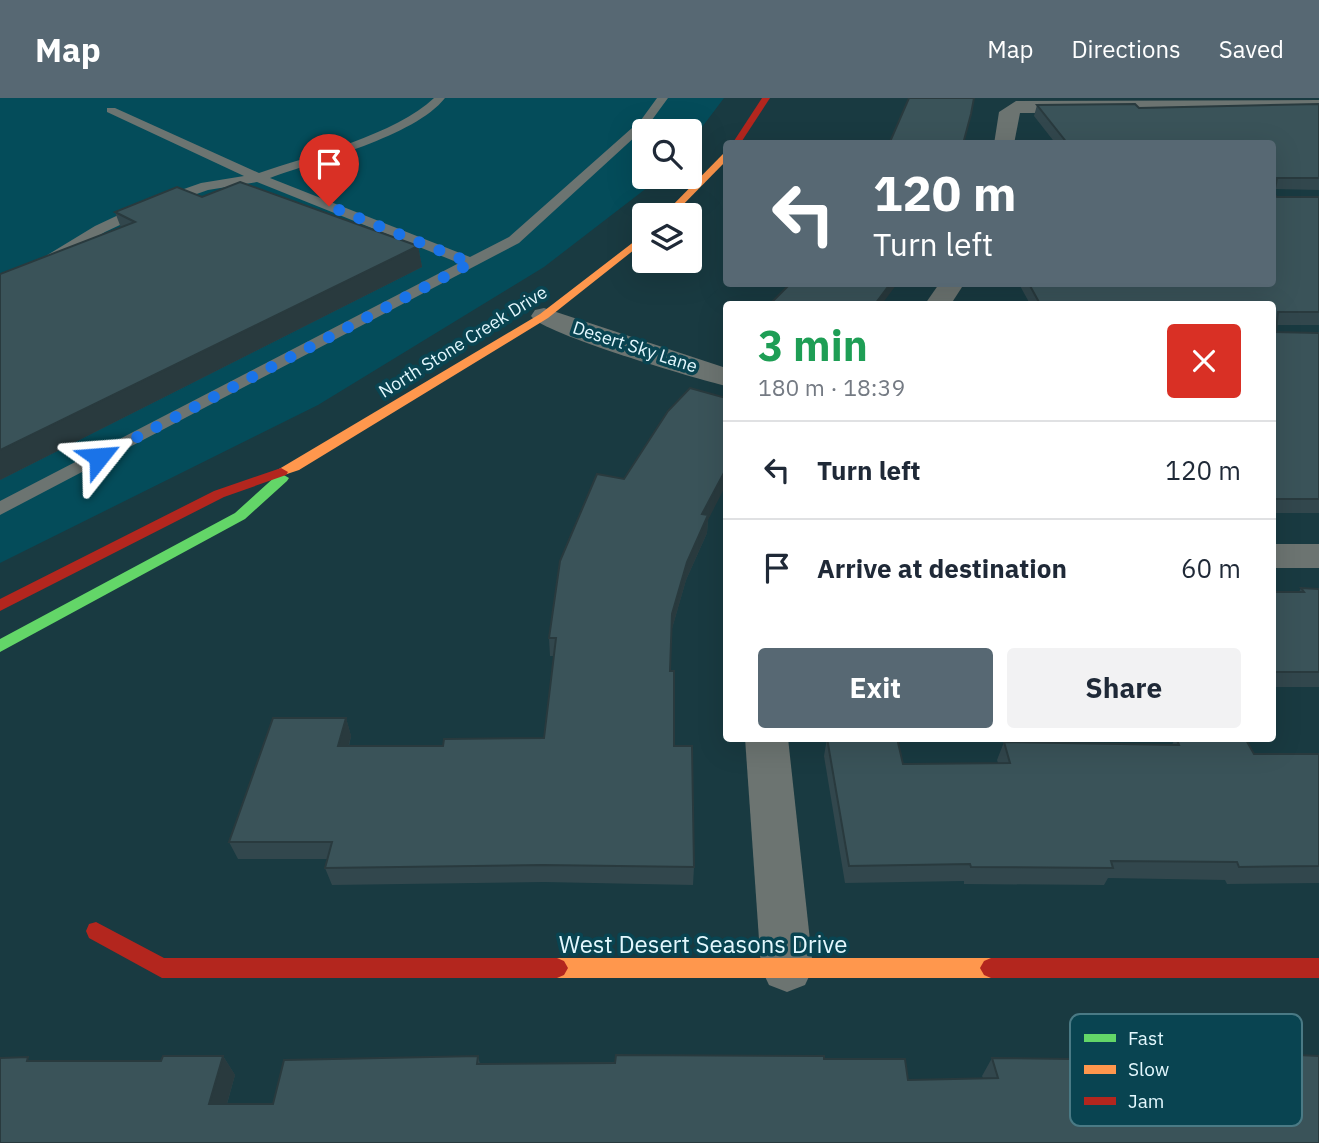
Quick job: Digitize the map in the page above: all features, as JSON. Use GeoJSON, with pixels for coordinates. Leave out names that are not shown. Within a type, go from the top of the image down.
{"type":"FeatureCollection","features":[{"type":"Feature","properties":{"kind":"street"},"geometry":{"type":"LineString","coordinates":[[739,140],[766,98]]}},
{"type":"Feature","properties":{"kind":"street"},"geometry":{"type":"LineString","coordinates":[[1005,140],[1009,112],[1016,107],[1166,102],[1319,106]]}},
{"type":"Feature","properties":{"kind":"street"},"geometry":{"type":"LineString","coordinates":[[680,203],[723,159]]}},
{"type":"Feature","properties":{"kind":"street","name":"North Stone Creek Drive"},"geometry":{"type":"LineString","coordinates":[[0,646],[240,516],[294,467],[544,316],[632,246]]}},
{"type":"Feature","properties":{"kind":"street","name":"Desert Sky Lane"},"geometry":{"type":"LineString","coordinates":[[544,316],[578,330],[723,376]]}},
{"type":"Feature","properties":{"kind":"street","name":"North Stone Creek Drive"},"geometry":{"type":"LineString","coordinates":[[0,606],[219,494],[294,467]]}},
{"type":"Feature","properties":{"kind":"street"},"geometry":{"type":"LineString","coordinates":[[1276,556],[1319,556]]}},
{"type":"Feature","properties":{"kind":"street"},"geometry":{"type":"LineString","coordinates":[[766,742],[787,968]]}},
{"type":"Feature","properties":{"kind":"street","name":"West Desert Seasons Drive"},"geometry":{"type":"LineString","coordinates":[[96,931],[162,968],[1319,968]]}},
{"type":"Feature","properties":{"kind":"lane"},"geometry":{"type":"LineString","coordinates":[[0,280],[49,260],[100,229],[149,206],[206,187],[258,178],[391,130],[426,112],[440,98]]}},
{"type":"Feature","properties":{"kind":"lane"},"geometry":{"type":"LineString","coordinates":[[0,509],[514,240],[645,122],[663,98]]}},
{"type":"Feature","properties":{"kind":"lane"},"geometry":{"type":"LineString","coordinates":[[111,110],[258,178],[471,263]]}},
{"type":"Feature","properties":{"kind":"shaded area"},"geometry":{"type":"Polygon","coordinates":[[[0,98],[724,98],[702,127],[702,119],[632,119],[632,189],[645,189],[544,267],[318,405],[0,563],[0,98]]]}},
{"type":"Feature","properties":{"kind":"building"},"geometry":{"type":"Polygon","coordinates":[[[909,98],[974,98],[964,140],[891,140],[909,98]]]}},
{"type":"Feature","properties":{"kind":"building"},"geometry":{"type":"Polygon","coordinates":[[[1135,104],[1139,108],[1319,104],[1319,178],[1277,178],[1276,183],[1276,140],[1065,140],[1037,105],[1135,104]]]}},
{"type":"Feature","properties":{"kind":"building"},"geometry":{"type":"Polygon","coordinates":[[[240,182],[418,246],[0,450],[0,274],[135,222],[115,212],[177,187],[202,197],[240,182]]]}},
{"type":"Feature","properties":{"kind":"building"},"geometry":{"type":"Polygon","coordinates":[[[1276,196],[1319,197],[1319,312],[1278,312],[1276,332],[1276,301],[1038,301],[1031,287],[1276,287],[1276,196]]]}},
{"type":"Feature","properties":{"kind":"building"},"geometry":{"type":"Polygon","coordinates":[[[787,287],[888,287],[877,301],[773,301],[787,287]]]}},
{"type":"Feature","properties":{"kind":"building"},"geometry":{"type":"Polygon","coordinates":[[[1276,332],[1319,333],[1319,499],[1276,499],[1276,332]]]}},
{"type":"Feature","properties":{"kind":"building"},"geometry":{"type":"Polygon","coordinates":[[[690,388],[723,397],[723,475],[702,514],[708,515],[687,562],[672,614],[670,671],[674,671],[674,746],[692,746],[694,867],[542,865],[325,868],[332,842],[229,842],[273,718],[346,718],[338,746],[443,746],[444,739],[544,738],[556,638],[549,638],[560,561],[597,474],[624,479],[668,411],[690,388]]]}},
{"type":"Feature","properties":{"kind":"building"},"geometry":{"type":"Polygon","coordinates":[[[1301,588],[1319,589],[1319,672],[1276,672],[1276,592],[1304,592],[1301,588]]]}},
{"type":"Feature","properties":{"kind":"building"},"geometry":{"type":"Polygon","coordinates":[[[828,742],[898,742],[903,764],[1010,763],[1004,742],[1179,745],[1178,742],[1247,742],[1254,754],[1319,754],[1319,866],[1239,867],[1237,862],[1111,861],[1113,868],[971,867],[970,864],[849,866],[828,742]]]}},
{"type":"Feature","properties":{"kind":"building"},"geometry":{"type":"Polygon","coordinates":[[[616,1055],[905,1059],[908,1080],[998,1078],[992,1058],[1070,1059],[1070,1126],[1302,1126],[1302,1055],[1319,1056],[1319,1143],[0,1143],[0,1058],[28,1057],[27,1061],[161,1061],[163,1056],[223,1056],[209,1104],[273,1104],[284,1060],[478,1056],[477,1064],[615,1063],[616,1055]]]}},
{"type":"Feature","properties":{"kind":"traffic: fast"},"geometry":{"type":"LineString","coordinates":[[0,646],[240,516],[282,478]]}},
{"type":"Feature","properties":{"kind":"traffic: slow"},"geometry":{"type":"LineString","coordinates":[[680,203],[723,159]]}},
{"type":"Feature","properties":{"kind":"traffic: slow"},"geometry":{"type":"LineString","coordinates":[[281,472],[294,467],[544,316],[632,246]]}},
{"type":"Feature","properties":{"kind":"traffic: slow"},"geometry":{"type":"LineString","coordinates":[[557,968],[991,968]]}},
{"type":"Feature","properties":{"kind":"traffic: jam"},"geometry":{"type":"LineString","coordinates":[[739,140],[766,98]]}},
{"type":"Feature","properties":{"kind":"traffic: jam"},"geometry":{"type":"LineString","coordinates":[[0,606],[219,494],[281,472]]}},
{"type":"Feature","properties":{"kind":"traffic: jam"},"geometry":{"type":"LineString","coordinates":[[96,931],[162,968],[557,968]]}},
{"type":"Feature","properties":{"kind":"traffic: jam"},"geometry":{"type":"LineString","coordinates":[[991,968],[1319,968]]}},
{"type":"Feature","properties":{"kind":"route"},"geometry":{"type":"LineString","coordinates":[[99,457],[471,263],[329,206]]}}]}
